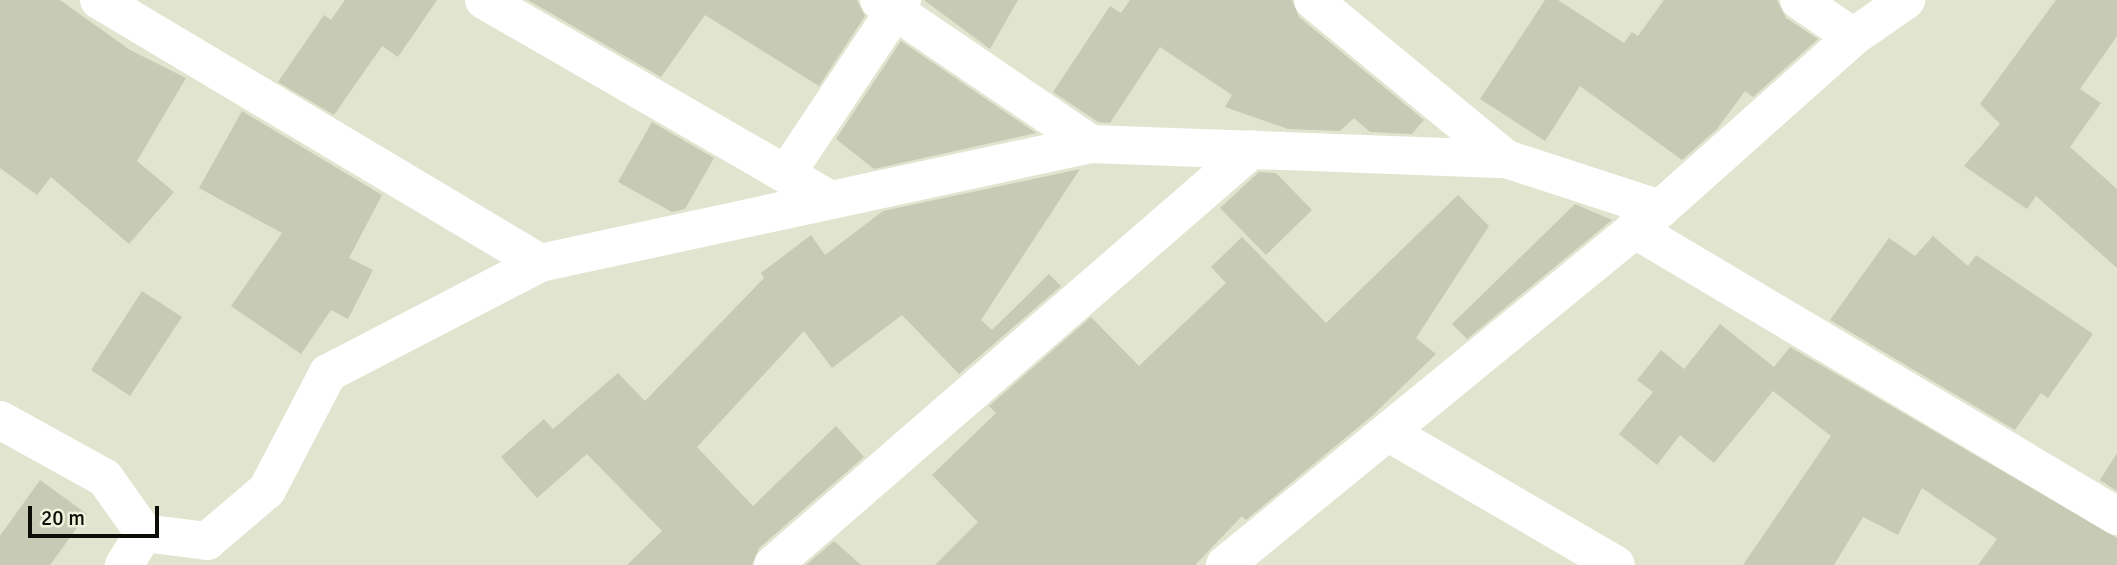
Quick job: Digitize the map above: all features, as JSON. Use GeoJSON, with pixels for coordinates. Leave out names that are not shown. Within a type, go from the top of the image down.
{"type":"FeatureCollection","features":[{"type":"Feature","properties":{"kind":"street"},"geometry":{"type":"LineString","coordinates":[[99,0],[540,263]]}},
{"type":"Feature","properties":{"kind":"street"},"geometry":{"type":"LineString","coordinates":[[484,0],[830,200]]}},
{"type":"Feature","properties":{"kind":"street"},"geometry":{"type":"LineString","coordinates":[[1313,0],[1506,159],[1647,219],[2117,516]]}},
{"type":"Feature","properties":{"kind":"street"},"geometry":{"type":"LineString","coordinates":[[1799,0],[1853,37]]}},
{"type":"Feature","properties":{"kind":"street"},"geometry":{"type":"LineString","coordinates":[[1225,565],[1391,434],[1647,219],[1853,37],[1906,0]]}},
{"type":"Feature","properties":{"kind":"street"},"geometry":{"type":"LineString","coordinates":[[786,174],[892,4],[1091,144]]}},
{"type":"Feature","properties":{"kind":"street"},"geometry":{"type":"LineString","coordinates":[[0,420],[105,478],[144,533],[206,541],[267,490],[328,373],[540,263],[1091,144],[1506,159]]}},
{"type":"Feature","properties":{"kind":"street"},"geometry":{"type":"LineString","coordinates":[[773,565],[1252,149]]}},
{"type":"Feature","properties":{"kind":"street"},"geometry":{"type":"LineString","coordinates":[[1391,434],[1616,565]]}},
{"type":"Feature","properties":{"kind":"street"},"geometry":{"type":"LineString","coordinates":[[124,565],[144,533]]}},
{"type":"Feature","properties":{"kind":"building"},"geometry":{"type":"Polygon","coordinates":[[[0,0],[60,0],[130,50],[186,78],[137,161],[174,192],[129,244],[51,177],[37,195],[0,168],[0,0]]]}},
{"type":"Feature","properties":{"kind":"building"},"geometry":{"type":"Polygon","coordinates":[[[345,0],[437,0],[398,57],[382,46],[334,115],[278,82],[324,15],[331,20],[345,0]]]}},
{"type":"Feature","properties":{"kind":"building"},"geometry":{"type":"Polygon","coordinates":[[[528,0],[857,0],[865,16],[819,86],[705,15],[661,77],[528,0]]]}},
{"type":"Feature","properties":{"kind":"building"},"geometry":{"type":"Polygon","coordinates":[[[924,0],[1018,0],[990,49],[924,0]]]}},
{"type":"Feature","properties":{"kind":"building"},"geometry":{"type":"Polygon","coordinates":[[[1130,0],[1292,0],[1299,17],[1424,120],[1412,134],[1370,132],[1354,118],[1340,131],[1288,129],[1225,107],[1232,95],[1160,47],[1110,123],[1098,122],[1053,92],[1110,6],[1121,13],[1130,0]]]}},
{"type":"Feature","properties":{"kind":"building"},"geometry":{"type":"Polygon","coordinates":[[[1545,0],[1558,0],[1624,43],[1632,32],[1638,36],[1664,0],[1777,0],[1786,18],[1818,39],[1753,97],[1745,91],[1717,129],[1682,160],[1580,86],[1545,141],[1480,99],[1545,0]]]}},
{"type":"Feature","properties":{"kind":"building"},"geometry":{"type":"Polygon","coordinates":[[[2056,0],[2117,0],[2117,36],[2080,89],[2101,103],[2070,147],[2117,189],[2117,268],[2036,196],[2027,209],[1964,166],[2000,124],[1980,104],[2056,0]]]}},
{"type":"Feature","properties":{"kind":"building"},"geometry":{"type":"Polygon","coordinates":[[[901,41],[1036,133],[874,169],[836,139],[901,41]]]}},
{"type":"Feature","properties":{"kind":"building"},"geometry":{"type":"Polygon","coordinates":[[[242,111],[382,195],[349,258],[373,270],[348,319],[331,310],[301,354],[231,306],[282,233],[199,188],[242,111]]]}},
{"type":"Feature","properties":{"kind":"building"},"geometry":{"type":"Polygon","coordinates":[[[652,122],[714,158],[685,209],[672,212],[618,182],[652,122]]]}},
{"type":"Feature","properties":{"kind":"building"},"geometry":{"type":"Polygon","coordinates":[[[1080,169],[981,320],[992,330],[1049,274],[1061,286],[959,374],[902,315],[832,368],[804,331],[697,447],[753,506],[836,426],[864,457],[759,548],[752,565],[627,565],[662,531],[587,454],[537,498],[501,457],[544,419],[553,429],[618,373],[645,401],[764,278],[761,273],[811,235],[825,255],[883,211],[1080,169]]]}},
{"type":"Feature","properties":{"kind":"building"},"geometry":{"type":"Polygon","coordinates":[[[1259,172],[1276,173],[1312,210],[1266,255],[1220,208],[1259,172]]]}},
{"type":"Feature","properties":{"kind":"building"},"geometry":{"type":"Polygon","coordinates":[[[1458,195],[1489,226],[1416,338],[1436,354],[1373,415],[1246,520],[1242,516],[1195,565],[935,565],[978,522],[932,475],[996,413],[989,406],[1091,317],[1139,366],[1226,283],[1211,267],[1242,237],[1326,323],[1458,195]]]}},
{"type":"Feature","properties":{"kind":"building"},"geometry":{"type":"Polygon","coordinates":[[[1575,204],[1612,220],[1467,339],[1452,324],[1575,204]]]}},
{"type":"Feature","properties":{"kind":"building"},"geometry":{"type":"Polygon","coordinates":[[[1933,236],[1968,266],[1976,255],[2093,334],[2048,398],[2041,393],[2015,430],[1830,320],[1889,238],[1915,256],[1933,236]]]}},
{"type":"Feature","properties":{"kind":"building"},"geometry":{"type":"Polygon","coordinates":[[[142,291],[182,317],[130,396],[91,370],[142,291]]]}},
{"type":"Feature","properties":{"kind":"building"},"geometry":{"type":"Polygon","coordinates":[[[1720,324],[1774,367],[1790,347],[2117,538],[2117,565],[1978,565],[1997,539],[1922,488],[1898,535],[1863,517],[1834,565],[1743,565],[1831,436],[1773,391],[1714,463],[1680,435],[1657,465],[1619,434],[1653,392],[1637,380],[1661,350],[1684,369],[1720,324]]]}},
{"type":"Feature","properties":{"kind":"building"},"geometry":{"type":"Polygon","coordinates":[[[2117,453],[2117,491],[2100,480],[2117,453]]]}},
{"type":"Feature","properties":{"kind":"building"},"geometry":{"type":"Polygon","coordinates":[[[40,480],[87,514],[50,565],[0,565],[0,536],[40,480]]]}},
{"type":"Feature","properties":{"kind":"building"},"geometry":{"type":"Polygon","coordinates":[[[834,541],[861,565],[806,565],[834,541]]]}}]}
